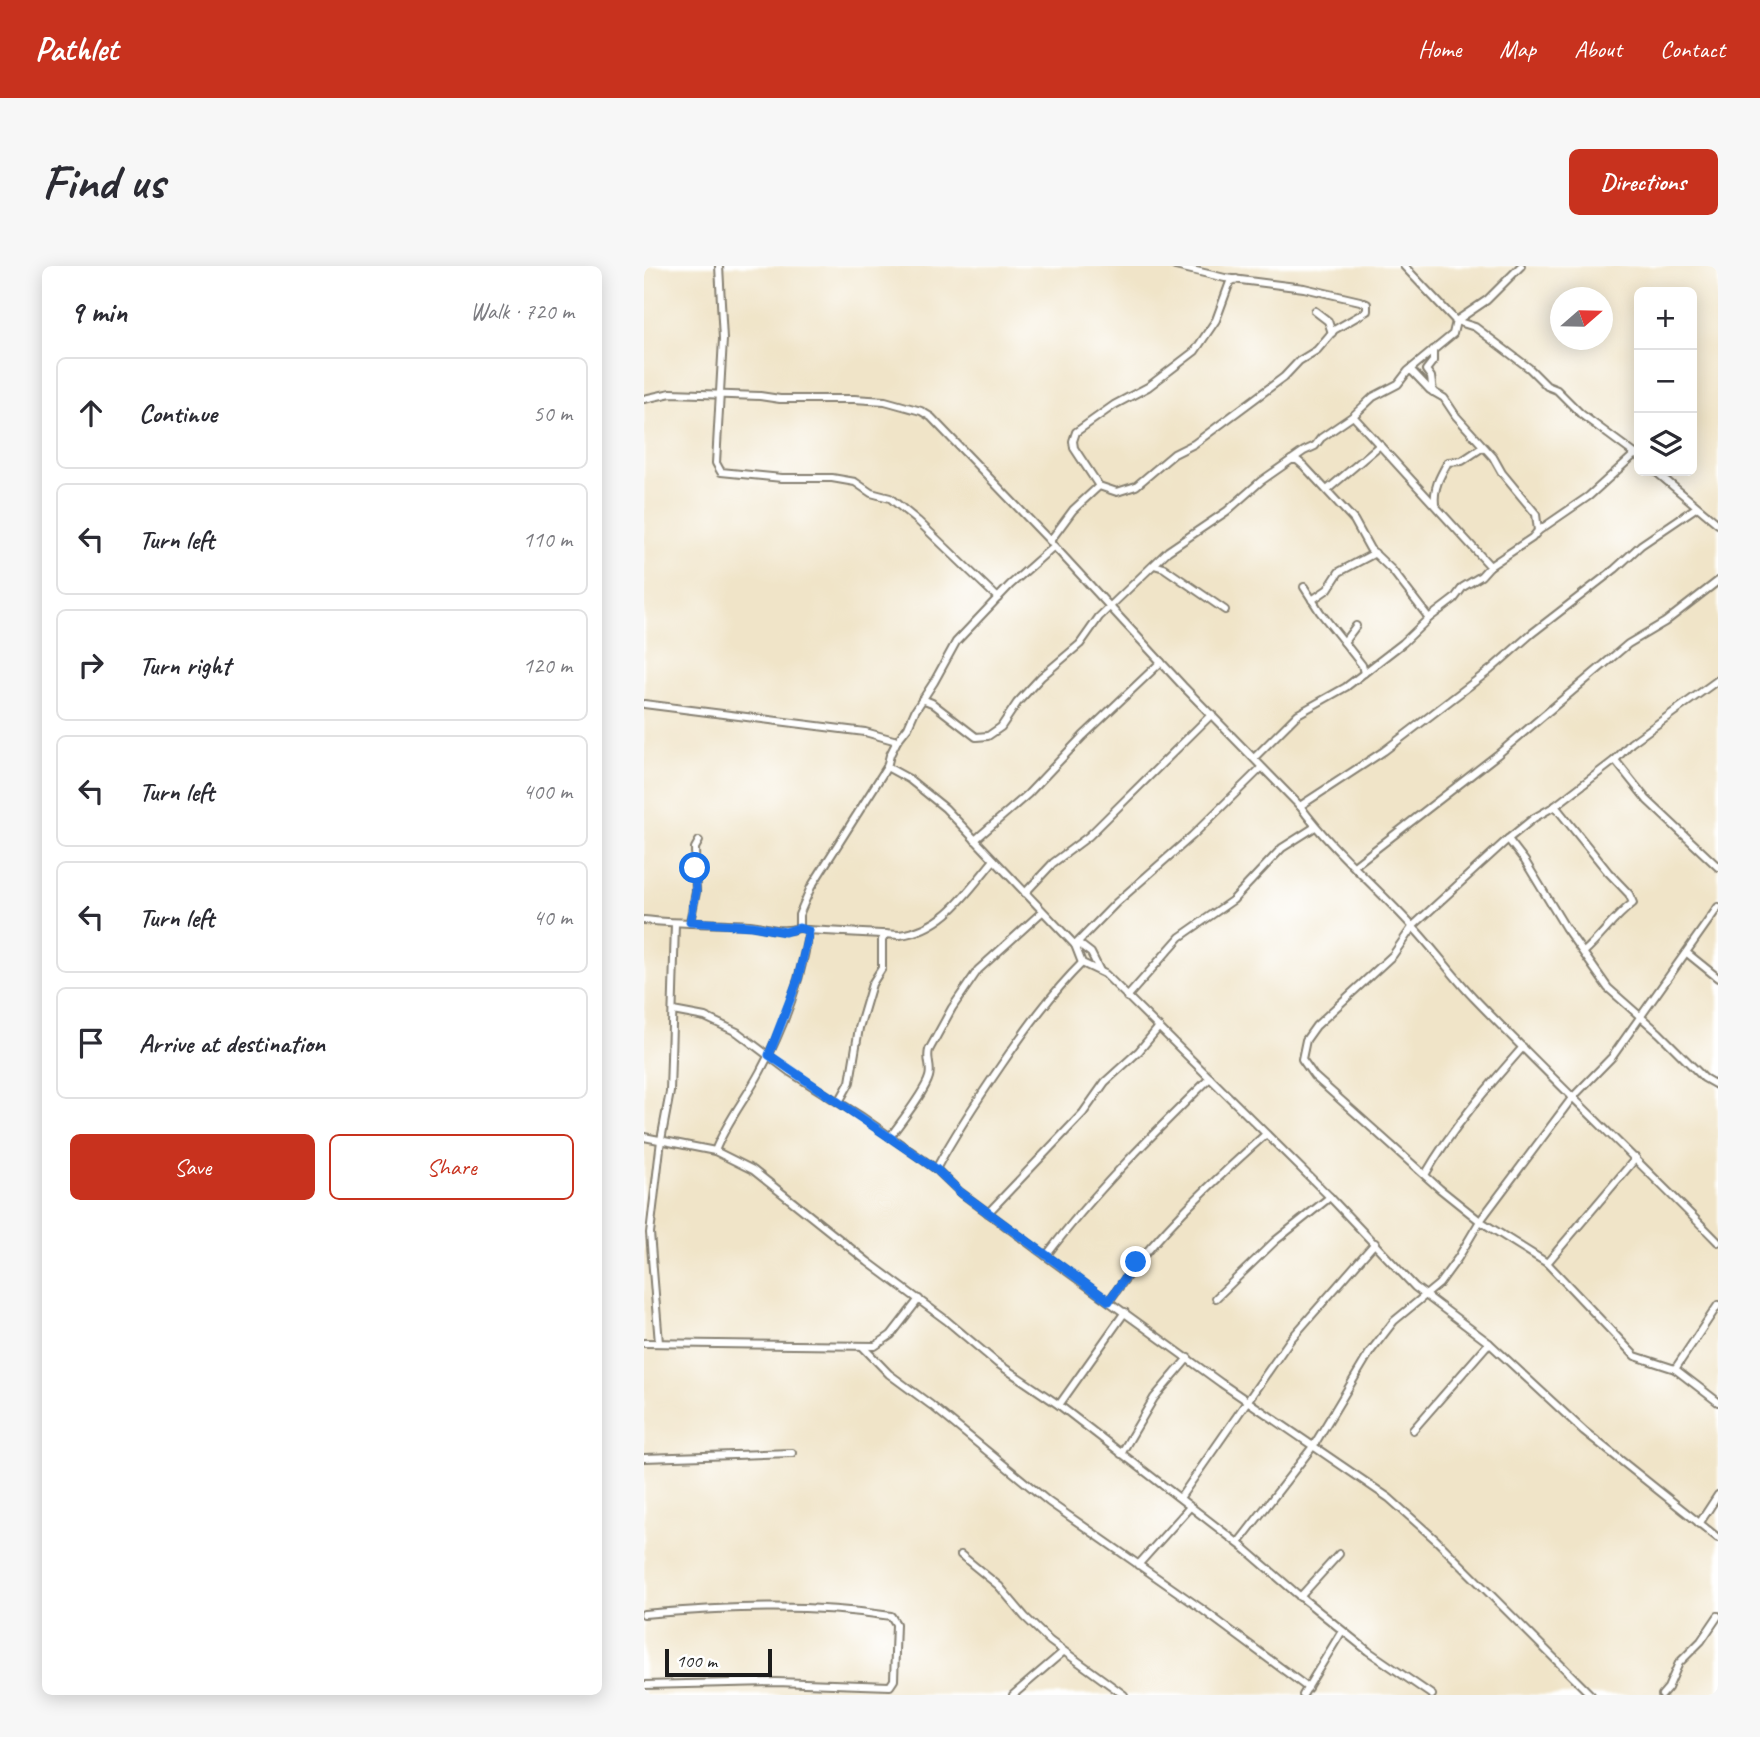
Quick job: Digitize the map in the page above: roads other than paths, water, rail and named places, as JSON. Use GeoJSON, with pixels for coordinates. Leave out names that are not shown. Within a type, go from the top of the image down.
{"type":"FeatureCollection","features":[{"type":"Feature","properties":{"kind":"street"},"geometry":{"type":"LineString","coordinates":[[719,266],[723,339],[716,463],[721,472],[782,478],[832,478],[855,482],[877,495],[890,498],[918,521],[998,598]]}},
{"type":"Feature","properties":{"kind":"street"},"geometry":{"type":"LineString","coordinates":[[1175,266],[1236,279],[1304,288],[1367,304],[1367,311],[1334,330],[1317,350],[1299,361],[1284,377],[1194,444],[1174,454],[1136,486],[1117,492],[1099,486],[1074,447],[1073,436],[1114,405],[1140,392],[1186,360],[1209,331],[1228,287],[1236,279]]}},
{"type":"Feature","properties":{"kind":"street"},"geometry":{"type":"LineString","coordinates":[[1404,266],[1457,321],[1475,327],[1634,454]]}},
{"type":"Feature","properties":{"kind":"street"},"geometry":{"type":"LineString","coordinates":[[922,699],[932,703],[976,737],[988,736],[1001,727],[1017,703],[1041,677],[1080,644],[1099,617],[1168,551],[1227,511],[1261,481],[1315,446],[1321,438],[1353,416],[1373,397],[1398,384],[1408,371],[1452,334],[1457,321],[1487,300],[1521,266]]}},
{"type":"Feature","properties":{"kind":"street"},"geometry":{"type":"LineString","coordinates":[[1315,312],[1328,321],[1332,333]]}},
{"type":"Feature","properties":{"kind":"street"},"geometry":{"type":"LineString","coordinates":[[1433,350],[1433,360],[1426,370],[1431,377],[1433,392]]}},
{"type":"Feature","properties":{"kind":"street"},"geometry":{"type":"LineString","coordinates":[[1408,371],[1412,371],[1433,392],[1444,398],[1536,514],[1538,531]]}},
{"type":"Feature","properties":{"kind":"street"},"geometry":{"type":"LineString","coordinates":[[644,399],[671,393],[760,396],[789,400],[886,401],[922,411],[931,417],[1261,768],[1300,806],[1315,827],[1413,926],[1472,996],[1718,1242]]}},
{"type":"Feature","properties":{"kind":"street"},"geometry":{"type":"LineString","coordinates":[[1353,416],[1490,566]]}},
{"type":"Feature","properties":{"kind":"street"},"geometry":{"type":"LineString","coordinates":[[1327,490],[1380,445]]}},
{"type":"Feature","properties":{"kind":"street"},"geometry":{"type":"LineString","coordinates":[[1436,506],[1434,496],[1438,478],[1448,462],[1462,461],[1483,447]]}},
{"type":"Feature","properties":{"kind":"street"},"geometry":{"type":"LineString","coordinates":[[1254,758],[1298,714],[1346,687],[1403,643],[1454,599],[1463,587],[1588,496],[1634,458]]}},
{"type":"Feature","properties":{"kind":"street"},"geometry":{"type":"LineString","coordinates":[[1291,460],[1297,460],[1304,466],[1354,520],[1367,544],[1392,570],[1429,618]]}},
{"type":"Feature","properties":{"kind":"street"},"geometry":{"type":"LineString","coordinates":[[1661,476],[1718,524]]}},
{"type":"Feature","properties":{"kind":"street"},"geometry":{"type":"LineString","coordinates":[[799,928],[799,915],[811,887],[887,767],[890,755],[957,642],[1052,543],[1073,510],[1099,486]]}},
{"type":"Feature","properties":{"kind":"street"},"geometry":{"type":"LineString","coordinates":[[1300,806],[1384,751],[1490,670],[1641,545],[1697,507]]}},
{"type":"Feature","properties":{"kind":"street"},"geometry":{"type":"LineString","coordinates":[[1312,600],[1328,589],[1339,572],[1375,553]]}},
{"type":"Feature","properties":{"kind":"street"},"geometry":{"type":"LineString","coordinates":[[1154,565],[1174,574],[1225,610]]}},
{"type":"Feature","properties":{"kind":"street"},"geometry":{"type":"LineString","coordinates":[[1354,866],[1497,755],[1628,644],[1665,622],[1718,581]]}},
{"type":"Feature","properties":{"kind":"street"},"geometry":{"type":"LineString","coordinates":[[1304,587],[1363,665],[1364,673]]}},
{"type":"Feature","properties":{"kind":"street"},"geometry":{"type":"LineString","coordinates":[[1344,642],[1356,626]]}},
{"type":"Feature","properties":{"kind":"street"},"geometry":{"type":"LineString","coordinates":[[975,840],[1028,794],[1083,736],[1161,662]]}},
{"type":"Feature","properties":{"kind":"street"},"geometry":{"type":"LineString","coordinates":[[1718,680],[1631,743],[1615,760],[1508,839],[1413,926],[1393,955],[1316,1026],[1306,1040],[1302,1059],[1314,1076],[1480,1221],[1547,1263],[1635,1356],[1675,1369],[1718,1402]]}},
{"type":"Feature","properties":{"kind":"street"},"geometry":{"type":"LineString","coordinates":[[644,704],[865,732],[898,741]]}},
{"type":"Feature","properties":{"kind":"street"},"geometry":{"type":"LineString","coordinates":[[1025,893],[1053,863],[1089,836],[1212,714]]}},
{"type":"Feature","properties":{"kind":"street"},"geometry":{"type":"LineString","coordinates":[[1615,760],[1647,800],[1718,867]]}},
{"type":"Feature","properties":{"kind":"street"},"geometry":{"type":"LineString","coordinates":[[887,767],[909,779],[945,808],[1042,912],[1091,953],[1101,972],[1330,1197],[1415,1287],[1489,1343],[1584,1431],[1718,1538]]}},
{"type":"Feature","properties":{"kind":"street"},"geometry":{"type":"LineString","coordinates":[[1077,944],[1116,903],[1192,836],[1261,768]]}},
{"type":"Feature","properties":{"kind":"street"},"geometry":{"type":"LineString","coordinates":[[1555,806],[1629,894],[1633,904],[1616,916],[1601,937],[1584,952]]}},
{"type":"Feature","properties":{"kind":"street"},"geometry":{"type":"LineString","coordinates":[[1127,997],[1180,937],[1233,900],[1282,848],[1315,827]]}},
{"type":"Feature","properties":{"kind":"street"},"geometry":{"type":"LineString","coordinates":[[1508,839],[1608,988],[1704,1078],[1718,1086]]}},
{"type":"Feature","properties":{"kind":"street"},"geometry":{"type":"LineString","coordinates":[[690,922],[696,892],[695,848],[699,841]]}},
{"type":"Feature","properties":{"kind":"street"},"geometry":{"type":"LineString","coordinates":[[644,920],[675,924],[690,922],[752,926],[785,932],[799,928],[809,931],[913,933],[944,917],[965,897],[994,860]]}},
{"type":"Feature","properties":{"kind":"street"},"geometry":{"type":"LineString","coordinates":[[1238,1543],[1314,1445],[1370,1352],[1394,1321],[1439,1284],[1480,1221],[1572,1098],[1612,1057],[1718,907]]}},
{"type":"Feature","properties":{"kind":"street"},"geometry":{"type":"LineString","coordinates":[[890,1137],[927,1082],[930,1070],[927,1056],[952,1008],[978,970],[1042,912]]}},
{"type":"Feature","properties":{"kind":"street"},"geometry":{"type":"LineString","coordinates":[[659,1343],[650,1233],[661,1140],[670,1092],[675,924]]}},
{"type":"Feature","properties":{"kind":"street"},"geometry":{"type":"LineString","coordinates":[[715,1151],[724,1128],[769,1055],[798,979],[809,931]]}},
{"type":"Feature","properties":{"kind":"street"},"geometry":{"type":"LineString","coordinates":[[839,1102],[850,1082],[859,1028],[872,984],[882,968],[882,940],[886,934]]}},
{"type":"Feature","properties":{"kind":"street"},"geometry":{"type":"LineString","coordinates":[[1077,944],[1082,963],[1101,972]]}},
{"type":"Feature","properties":{"kind":"street"},"geometry":{"type":"LineString","coordinates":[[1687,953],[1718,978]]}},
{"type":"Feature","properties":{"kind":"street"},"geometry":{"type":"LineString","coordinates":[[936,1169],[966,1115],[1012,1050],[1055,992],[1082,963]]}},
{"type":"Feature","properties":{"kind":"street"},"geometry":{"type":"LineString","coordinates":[[673,1011],[695,1014],[737,1032],[790,1072],[839,1102],[936,1169],[960,1192],[1046,1256],[1246,1400],[1389,1498],[1436,1540],[1591,1695]]}},
{"type":"Feature","properties":{"kind":"street"},"geometry":{"type":"LineString","coordinates":[[988,1213],[1083,1113],[1105,1082],[1132,1058],[1159,1027]]}},
{"type":"Feature","properties":{"kind":"street"},"geometry":{"type":"LineString","coordinates":[[1426,1175],[1440,1149],[1468,1111],[1522,1047]]}},
{"type":"Feature","properties":{"kind":"street"},"geometry":{"type":"LineString","coordinates":[[1046,1256],[1075,1218],[1138,1148],[1210,1078]]}},
{"type":"Feature","properties":{"kind":"street"},"geometry":{"type":"LineString","coordinates":[[1109,1301],[1136,1262],[1174,1220],[1209,1184],[1266,1134]]}},
{"type":"Feature","properties":{"kind":"street"},"geometry":{"type":"LineString","coordinates":[[644,1137],[715,1151],[753,1170],[997,1363],[1059,1405],[1238,1543],[1368,1651],[1432,1695]]}},
{"type":"Feature","properties":{"kind":"street"},"geometry":{"type":"LineString","coordinates":[[1547,1263],[1636,1158]]}},
{"type":"Feature","properties":{"kind":"street"},"geometry":{"type":"LineString","coordinates":[[1216,1298],[1275,1241],[1330,1197]]}},
{"type":"Feature","properties":{"kind":"street"},"geometry":{"type":"LineString","coordinates":[[1180,1498],[1290,1340],[1375,1243]]}},
{"type":"Feature","properties":{"kind":"street"},"geometry":{"type":"LineString","coordinates":[[644,1343],[875,1346],[884,1341],[919,1299]]}},
{"type":"Feature","properties":{"kind":"street"},"geometry":{"type":"LineString","coordinates":[[1675,1369],[1718,1305]]}},
{"type":"Feature","properties":{"kind":"street"},"geometry":{"type":"LineString","coordinates":[[1059,1405],[1125,1312]]}},
{"type":"Feature","properties":{"kind":"street"},"geometry":{"type":"LineString","coordinates":[[1412,1430],[1489,1343]]}},
{"type":"Feature","properties":{"kind":"street"},"geometry":{"type":"LineString","coordinates":[[863,1347],[889,1374],[1049,1502],[1139,1564],[1306,1692],[1342,1630]]}},
{"type":"Feature","properties":{"kind":"street"},"geometry":{"type":"LineString","coordinates":[[1121,1454],[1154,1398],[1188,1358]]}},
{"type":"Feature","properties":{"kind":"street"},"geometry":{"type":"LineString","coordinates":[[644,1458],[792,1453]]}},
{"type":"Feature","properties":{"kind":"street"},"geometry":{"type":"LineString","coordinates":[[1699,1524],[1718,1494]]}},
{"type":"Feature","properties":{"kind":"street"},"geometry":{"type":"LineString","coordinates":[[1139,1564],[1190,1507]]}},
{"type":"Feature","properties":{"kind":"street"},"geometry":{"type":"LineString","coordinates":[[1300,1597],[1339,1554]]}},
{"type":"Feature","properties":{"kind":"street"},"geometry":{"type":"LineString","coordinates":[[961,1555],[999,1586],[1025,1617],[1063,1652],[1123,1695]]}},
{"type":"Feature","properties":{"kind":"street"},"geometry":{"type":"LineString","coordinates":[[644,1614],[709,1608],[858,1611],[891,1616],[895,1624],[894,1680],[890,1686],[776,1682],[644,1685]]}},
{"type":"Feature","properties":{"kind":"street"},"geometry":{"type":"LineString","coordinates":[[1661,1695],[1668,1688],[1679,1663],[1700,1641],[1718,1616]]}},
{"type":"Feature","properties":{"kind":"street"},"geometry":{"type":"LineString","coordinates":[[1013,1695],[1063,1652]]}}]}
